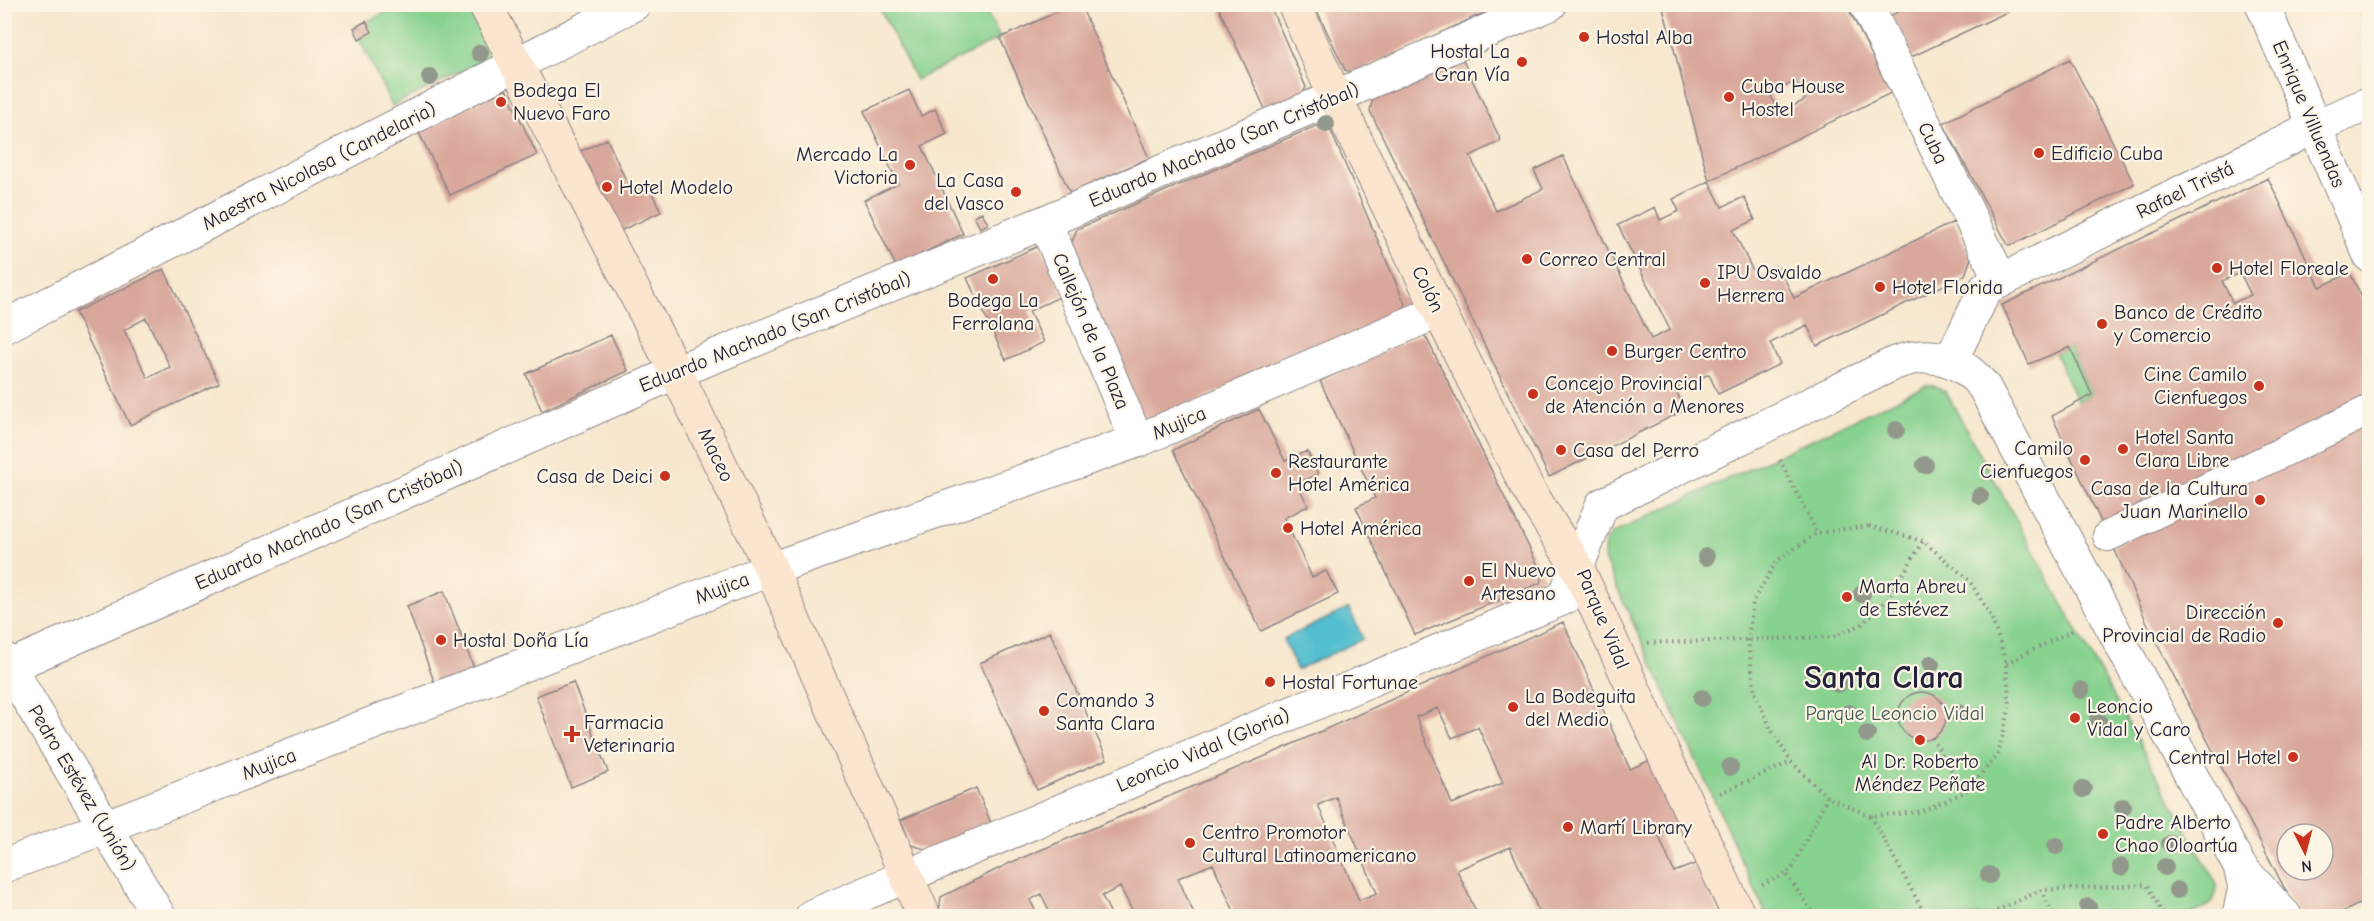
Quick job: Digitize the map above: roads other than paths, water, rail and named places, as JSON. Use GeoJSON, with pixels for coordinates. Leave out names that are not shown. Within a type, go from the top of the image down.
{"type":"FeatureCollection","features":[{"type":"Feature","properties":{"kind":"main road","name":"Maceo"},"geometry":{"type":"LineString","coordinates":[[485,4],[515,66],[676,372],[771,569],[904,876],[924,916]]}},
{"type":"Feature","properties":{"kind":"main road","name":"Colón"},"geometry":{"type":"LineString","coordinates":[[1294,4],[1335,97],[1527,487],[1577,567]]}},
{"type":"Feature","properties":{"kind":"main road","name":"Parque Vidal"},"geometry":{"type":"LineString","coordinates":[[1577,567],[1739,916]]}},
{"type":"Feature","properties":{"kind":"street","name":"Maestra Nicolasa (Candelaria)"},"geometry":{"type":"LineString","coordinates":[[4,327],[634,4]]}},
{"type":"Feature","properties":{"kind":"street","name":"Eduardo Machado (San Cristóbal)"},"geometry":{"type":"LineString","coordinates":[[6,665],[676,372],[1045,222],[1550,4]]}},
{"type":"Feature","properties":{"kind":"street","name":"Cuba"},"geometry":{"type":"LineString","coordinates":[[1866,4],[2001,281]]}},
{"type":"Feature","properties":{"kind":"street","name":"Enrique Villuendas"},"geometry":{"type":"LineString","coordinates":[[2262,4],[2370,256]]}},
{"type":"Feature","properties":{"kind":"street","name":"Rafael Tristá"},"geometry":{"type":"LineString","coordinates":[[2001,281],[2314,127],[2370,103]]}},
{"type":"Feature","properties":{"kind":"street","name":"Callejón de la Plaza"},"geometry":{"type":"LineString","coordinates":[[1045,222],[1137,441]]}},
{"type":"Feature","properties":{"kind":"street"},"geometry":{"type":"LineString","coordinates":[[2001,281],[1986,288],[1952,360],[1965,367],[1984,387],[2240,867],[2245,887],[2239,916]]}},
{"type":"Feature","properties":{"kind":"street","name":"Mujica"},"geometry":{"type":"LineString","coordinates":[[4,866],[771,569],[1137,441],[1439,311]]}},
{"type":"Feature","properties":{"kind":"street","name":"Parque Vidal"},"geometry":{"type":"LineString","coordinates":[[1577,567],[1602,505],[1895,363],[1923,356],[1952,360]]}},
{"type":"Feature","properties":{"kind":"street"},"geometry":{"type":"LineString","coordinates":[[2108,536],[2370,410]]}},
{"type":"Feature","properties":{"kind":"street","name":"Leoncio Vidal (Gloria)"},"geometry":{"type":"LineString","coordinates":[[812,916],[1564,598],[1577,567]]}},
{"type":"Feature","properties":{"kind":"street","name":"Pedro Estévez (Unión)"},"geometry":{"type":"LineString","coordinates":[[6,665],[159,916]]}},
{"type":"Feature","properties":{"kind":"street"},"geometry":{"type":"LineString","coordinates":[[2240,867],[2285,916]]}},
{"type":"Feature","properties":{"kind":"water"},"geometry":{"type":"Polygon","coordinates":[[[1349,608],[1363,639],[1297,670],[1283,639],[1349,608]]]}},
{"type":"Feature","properties":{"kind":"place","name":"Hostal Alba"},"geometry":{"type":"Point","coordinates":[1584,37]}},
{"type":"Feature","properties":{"kind":"place","name":"Hostal La Gran Vía"},"geometry":{"type":"Point","coordinates":[1522,62]}},
{"type":"Feature","properties":{"kind":"place","name":"Cuba House Hostel"},"geometry":{"type":"Point","coordinates":[1729,97]}},
{"type":"Feature","properties":{"kind":"place","name":"Bodega El Nuevo Faro"},"geometry":{"type":"Point","coordinates":[501,102]}},
{"type":"Feature","properties":{"kind":"place","name":"Edificio Cuba"},"geometry":{"type":"Point","coordinates":[2039,153]}},
{"type":"Feature","properties":{"kind":"place","name":"Mercado La Victoria"},"geometry":{"type":"Point","coordinates":[910,165]}},
{"type":"Feature","properties":{"kind":"place","name":"Hotel Modelo"},"geometry":{"type":"Point","coordinates":[607,187]}},
{"type":"Feature","properties":{"kind":"place","name":"La Casa del Vasco"},"geometry":{"type":"Point","coordinates":[1016,192]}},
{"type":"Feature","properties":{"kind":"place","name":"Correo Central"},"geometry":{"type":"Point","coordinates":[1527,259]}},
{"type":"Feature","properties":{"kind":"place","name":"Hotel Floreale"},"geometry":{"type":"Point","coordinates":[2217,268]}},
{"type":"Feature","properties":{"kind":"place","name":"Bodega La Ferrolana"},"geometry":{"type":"Point","coordinates":[993,279]}},
{"type":"Feature","properties":{"kind":"place","name":"IPU Osvaldo Herrera"},"geometry":{"type":"Point","coordinates":[1705,283]}},
{"type":"Feature","properties":{"kind":"place","name":"Hotel Florida"},"geometry":{"type":"Point","coordinates":[1880,287]}},
{"type":"Feature","properties":{"kind":"place","name":"Banco de Crédito y Comercio"},"geometry":{"type":"Point","coordinates":[2102,324]}},
{"type":"Feature","properties":{"kind":"place","name":"Burger Centro"},"geometry":{"type":"Point","coordinates":[1612,351]}},
{"type":"Feature","properties":{"kind":"place","name":"Cine Camilo Cienfuegos"},"geometry":{"type":"Point","coordinates":[2259,386]}},
{"type":"Feature","properties":{"kind":"place","name":"Concejo Provincial de Atención a Menores"},"geometry":{"type":"Point","coordinates":[1533,394]}},
{"type":"Feature","properties":{"kind":"place","name":"Hotel Santa Clara Libre"},"geometry":{"type":"Point","coordinates":[2123,449]}},
{"type":"Feature","properties":{"kind":"place","name":"Casa del Perro"},"geometry":{"type":"Point","coordinates":[1561,450]}},
{"type":"Feature","properties":{"kind":"place","name":"Camilo Cienfuegos"},"geometry":{"type":"Point","coordinates":[2085,460]}},
{"type":"Feature","properties":{"kind":"place","name":"Restaurante Hotel América"},"geometry":{"type":"Point","coordinates":[1276,473]}},
{"type":"Feature","properties":{"kind":"place","name":"Casa de Deici"},"geometry":{"type":"Point","coordinates":[665,476]}},
{"type":"Feature","properties":{"kind":"place","name":"Casa de la Cultura Juan Marinello"},"geometry":{"type":"Point","coordinates":[2260,500]}},
{"type":"Feature","properties":{"kind":"place","name":"Hotel América"},"geometry":{"type":"Point","coordinates":[1288,528]}},
{"type":"Feature","properties":{"kind":"place","name":"El Nuevo Artesano"},"geometry":{"type":"Point","coordinates":[1469,581]}},
{"type":"Feature","properties":{"kind":"place","name":"Marta Abreu de Estévez"},"geometry":{"type":"Point","coordinates":[1847,597]}},
{"type":"Feature","properties":{"kind":"place","name":"Dirección Provincial de Radio"},"geometry":{"type":"Point","coordinates":[2278,623]}},
{"type":"Feature","properties":{"kind":"place","name":"Hostal Doña Lía"},"geometry":{"type":"Point","coordinates":[441,640]}},
{"type":"Feature","properties":{"kind":"place","name":"Hostal Fortunae"},"geometry":{"type":"Point","coordinates":[1270,682]}},
{"type":"Feature","properties":{"kind":"place","name":"La Bodeguita del Medio"},"geometry":{"type":"Point","coordinates":[1513,707]}},
{"type":"Feature","properties":{"kind":"place","name":"Comando 3 Santa Clara"},"geometry":{"type":"Point","coordinates":[1044,711]}},
{"type":"Feature","properties":{"kind":"place","name":"Leoncio Vidal y Caro"},"geometry":{"type":"Point","coordinates":[2075,718]}},
{"type":"Feature","properties":{"kind":"place","name":"Farmacia Veterinaria"},"geometry":{"type":"Point","coordinates":[572,734]}},
{"type":"Feature","properties":{"kind":"place","name":"Al Dr. Roberto Méndez Peñate"},"geometry":{"type":"Point","coordinates":[1920,740]}},
{"type":"Feature","properties":{"kind":"place","name":"Central Hotel"},"geometry":{"type":"Point","coordinates":[2293,757]}},
{"type":"Feature","properties":{"kind":"place","name":"Martí Library"},"geometry":{"type":"Point","coordinates":[1568,827]}},
{"type":"Feature","properties":{"kind":"place","name":"Padre Alberto Chao Oloartúa"},"geometry":{"type":"Point","coordinates":[2103,834]}},
{"type":"Feature","properties":{"kind":"place","name":"Centro Promotor Cultural Latinoamericano"},"geometry":{"type":"Point","coordinates":[1190,843]}},
{"type":"Feature","properties":{"kind":"district","name":"Santa Clara"},"geometry":{"type":"Point","coordinates":[1884,677]}},
{"type":"Feature","properties":{"kind":"park label","name":"Parque Leoncio Vidal"},"geometry":{"type":"Point","coordinates":[1895,713]}}]}
